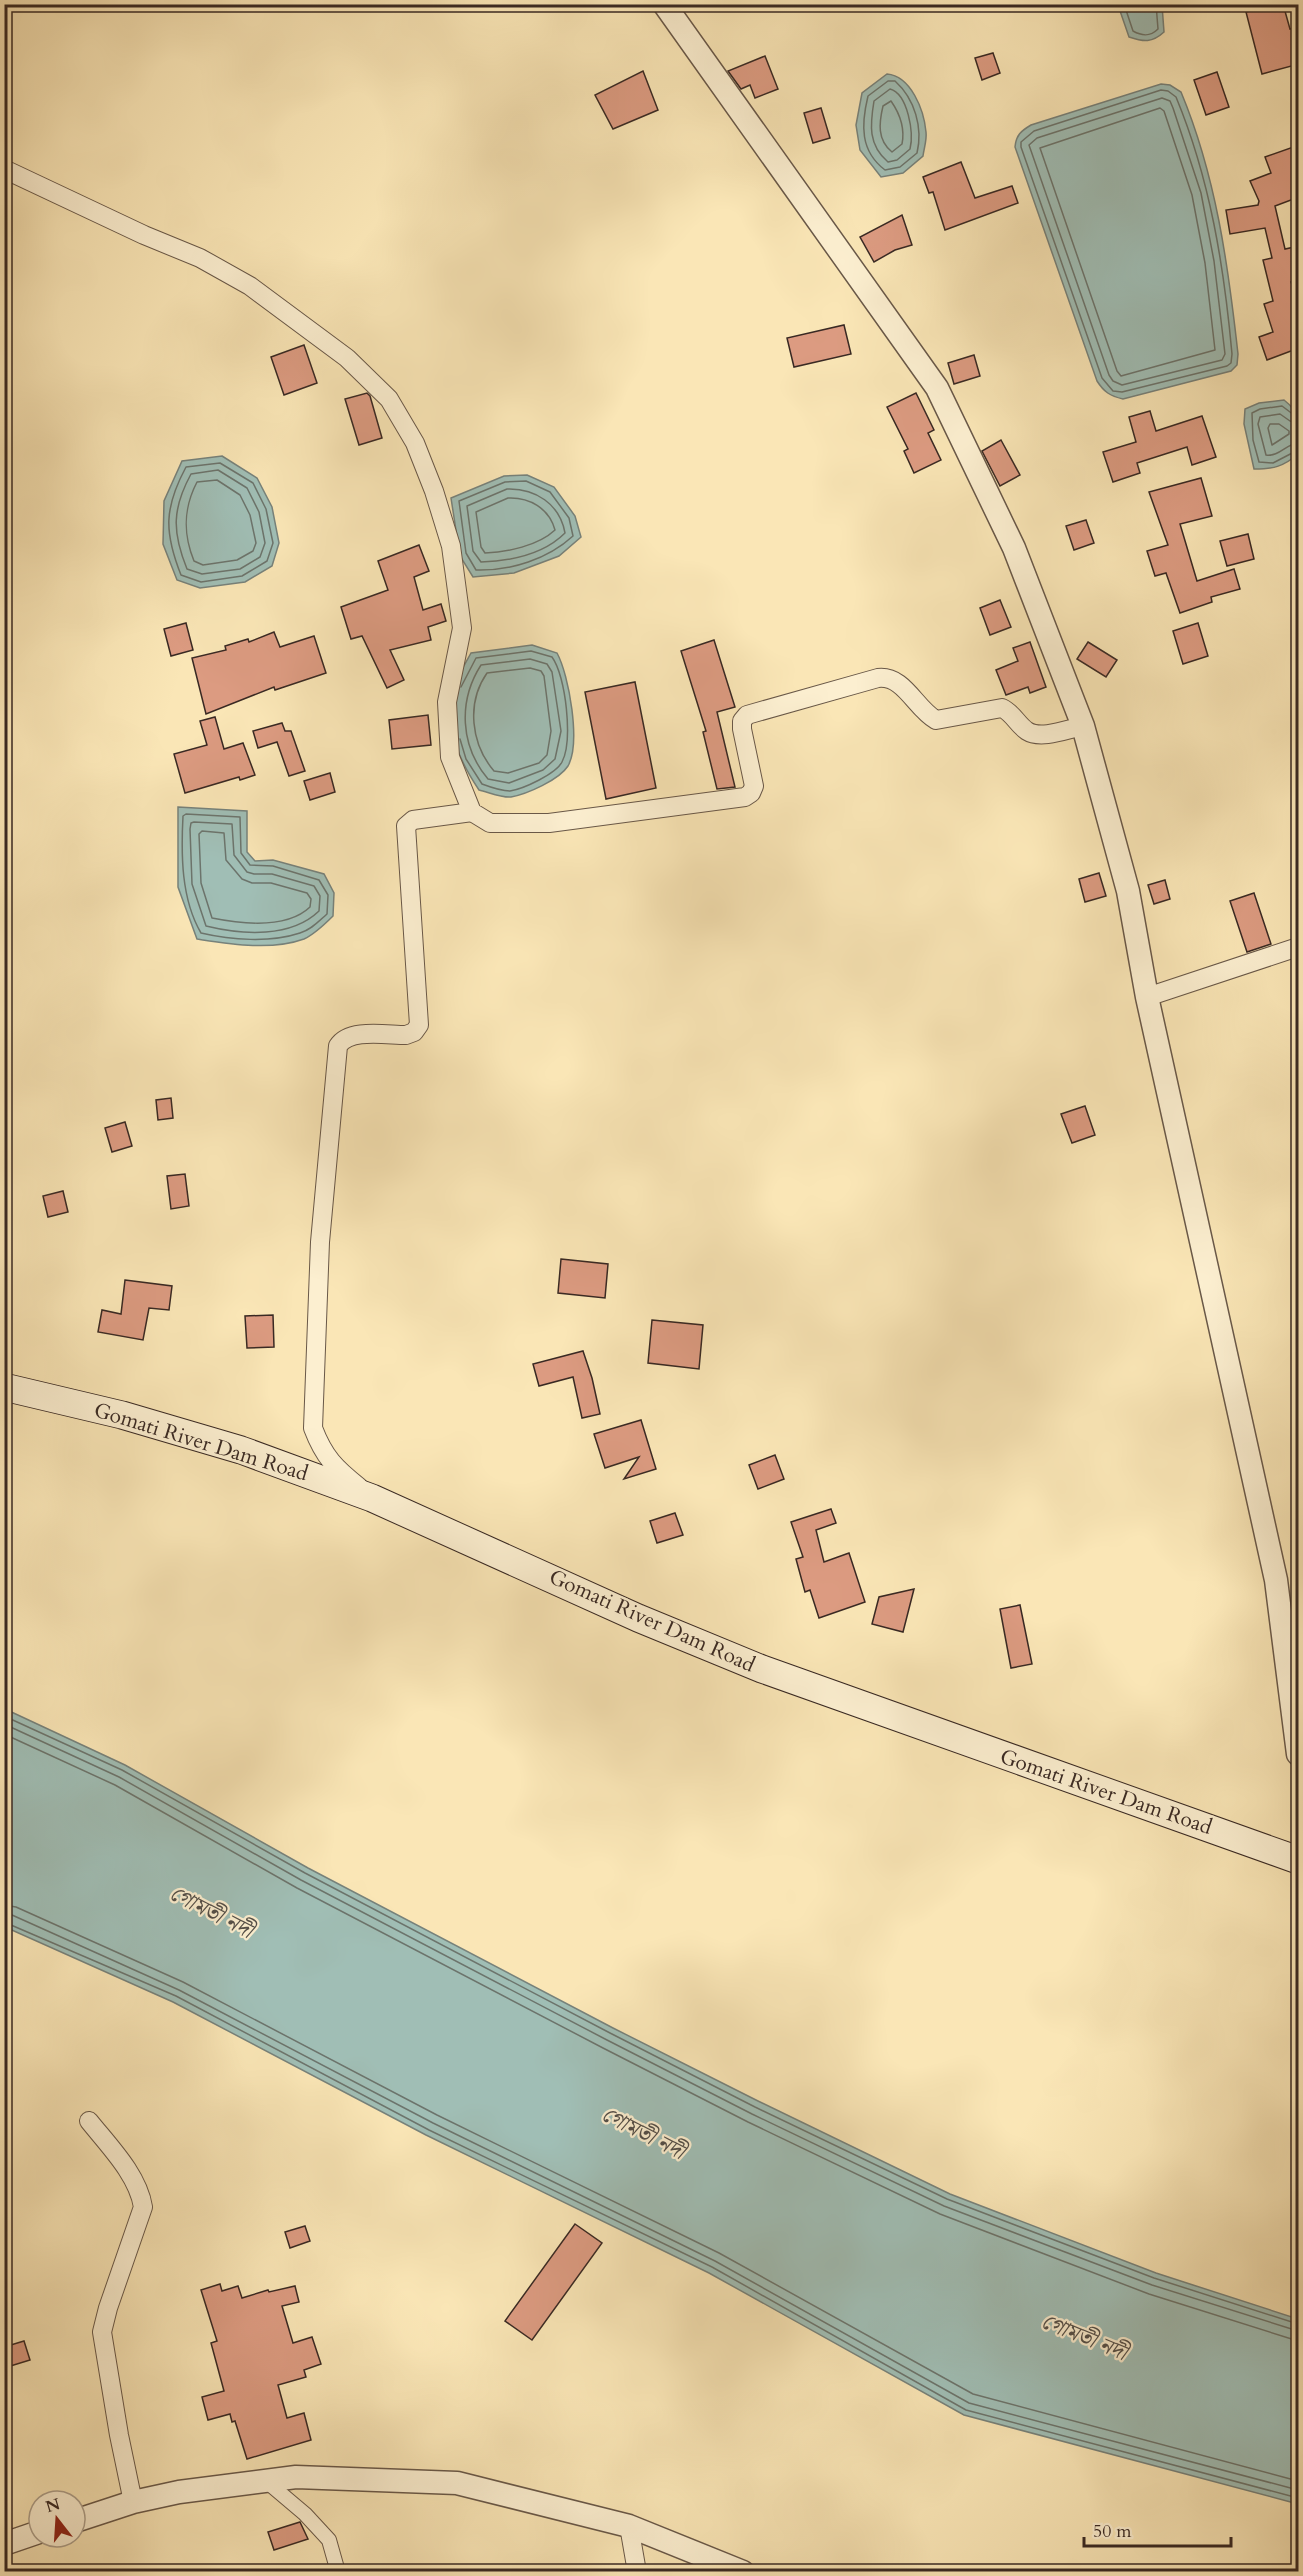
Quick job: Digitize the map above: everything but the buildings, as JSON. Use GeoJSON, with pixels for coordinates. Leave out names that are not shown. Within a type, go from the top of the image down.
{"type":"FeatureCollection","features":[{"type":"Feature","properties":{"kind":"main road","name":"Gomati River Dam Road"},"geometry":{"type":"LineString","coordinates":[[4,1387],[122,1415],[241,1450],[372,1498],[638,1618],[762,1669],[1299,1860]]}},
{"type":"Feature","properties":{"kind":"street"},"geometry":{"type":"LineString","coordinates":[[664,4],[937,388],[1014,548],[1083,726],[1128,891],[1147,998],[1276,1580],[1299,1754]]}},
{"type":"Feature","properties":{"kind":"street"},"geometry":{"type":"LineString","coordinates":[[4,169],[144,235],[200,258],[250,286],[347,358],[389,399],[415,442],[434,490],[451,546],[462,628],[447,702],[450,756],[472,812],[490,823],[549,822],[745,797],[751,793],[754,786],[742,729],[742,721],[747,716],[878,678],[888,677],[896,680],[927,715],[936,720],[1002,708],[1009,711],[1026,730],[1035,734],[1083,726]]}},
{"type":"Feature","properties":{"kind":"street"},"geometry":{"type":"LineString","coordinates":[[372,1498],[333,1467],[321,1448],[314,1428],[320,1242],[338,1046],[343,1038],[406,1035],[414,1032],[419,1025],[406,826],[413,820],[472,812]]}},
{"type":"Feature","properties":{"kind":"street"},"geometry":{"type":"LineString","coordinates":[[1147,998],[1299,947]]}},
{"type":"Feature","properties":{"kind":"street"},"geometry":{"type":"LineString","coordinates":[[88,2121],[120,2159],[141,2195],[143,2207],[104,2319],[102,2332],[133,2502]]}},
{"type":"Feature","properties":{"kind":"street"},"geometry":{"type":"LineString","coordinates":[[87,2517],[133,2502],[179,2492],[296,2477],[457,2483],[629,2526],[742,2571]]}},
{"type":"Feature","properties":{"kind":"street"},"geometry":{"type":"LineString","coordinates":[[266,2481],[305,2514],[329,2540],[338,2571]]}},
{"type":"Feature","properties":{"kind":"street"},"geometry":{"type":"LineString","coordinates":[[629,2526],[637,2571]]}},
{"type":"Feature","properties":{"kind":"street"},"geometry":{"type":"LineString","coordinates":[[4,2544],[27,2536]]}},
{"type":"Feature","properties":{"kind":"water"},"geometry":{"type":"Polygon","coordinates":[[[1118,5],[1162,5],[1164,32],[1148,40],[1129,37],[1118,5]]]}},
{"type":"Feature","properties":{"kind":"water"},"geometry":{"type":"Polygon","coordinates":[[[887,74],[903,81],[915,96],[925,123],[926,138],[923,156],[903,173],[881,177],[860,150],[856,125],[862,93],[887,74]]]}},
{"type":"Feature","properties":{"kind":"water"},"geometry":{"type":"Polygon","coordinates":[[[1161,84],[1170,85],[1181,92],[1212,188],[1230,287],[1238,354],[1237,365],[1231,371],[1123,399],[1108,393],[1097,381],[1015,147],[1020,134],[1031,125],[1161,84]]]}},
{"type":"Feature","properties":{"kind":"water"},"geometry":{"type":"Polygon","coordinates":[[[1284,400],[1297,417],[1298,454],[1278,466],[1254,469],[1244,424],[1245,409],[1259,403],[1284,400]]]}},
{"type":"Feature","properties":{"kind":"water"},"geometry":{"type":"Polygon","coordinates":[[[222,456],[257,478],[272,507],[279,543],[272,566],[245,582],[200,588],[177,580],[163,544],[164,501],[182,461],[222,456]]]}},
{"type":"Feature","properties":{"kind":"water"},"geometry":{"type":"Polygon","coordinates":[[[527,475],[554,487],[575,516],[581,537],[559,556],[514,573],[473,577],[460,556],[451,498],[504,476],[527,475]]]}},
{"type":"Feature","properties":{"kind":"water"},"geometry":{"type":"Polygon","coordinates":[[[532,645],[557,653],[561,663],[572,709],[572,755],[564,771],[550,781],[534,790],[503,797],[479,790],[465,767],[452,730],[450,717],[453,690],[471,653],[532,645]]]}},
{"type":"Feature","properties":{"kind":"water"},"geometry":{"type":"Polygon","coordinates":[[[178,807],[247,811],[247,852],[255,861],[273,860],[324,874],[334,893],[333,916],[312,934],[291,943],[264,946],[197,939],[178,887],[178,807]]]}},
{"type":"Feature","properties":{"kind":"water","name":"গোমতী নদী"},"geometry":{"type":"Polygon","coordinates":[[[5,1709],[125,1765],[308,1868],[613,2028],[950,2194],[1156,2273],[1298,2319],[1298,2504],[964,2415],[709,2273],[426,2135],[173,2002],[5,1927],[5,1709]]]}}]}
